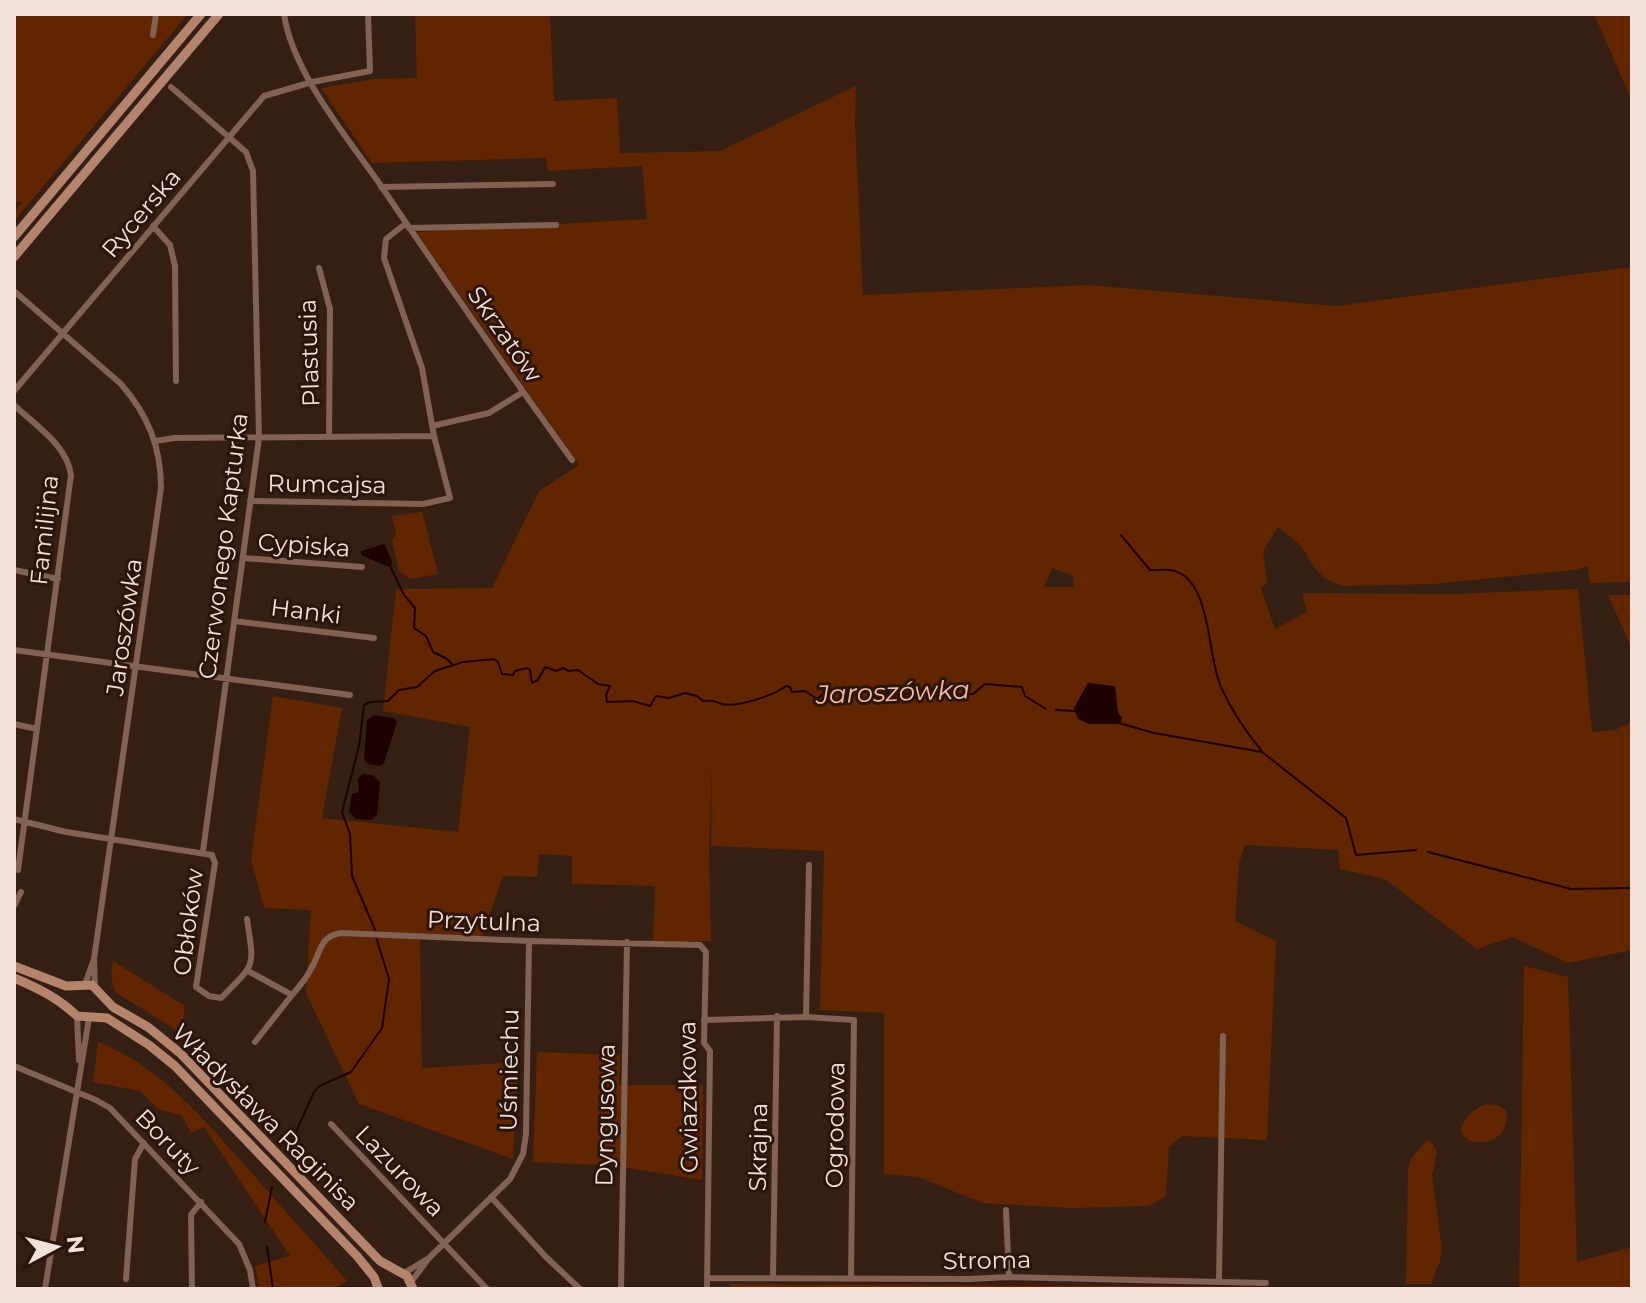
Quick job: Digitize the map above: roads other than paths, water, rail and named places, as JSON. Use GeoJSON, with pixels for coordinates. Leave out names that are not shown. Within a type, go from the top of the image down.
{"type":"FeatureCollection","features":[{"type":"Feature","properties":{"kind":"main road"},"geometry":{"type":"LineString","coordinates":[[14,237],[201,14]]}},
{"type":"Feature","properties":{"kind":"main road"},"geometry":{"type":"LineString","coordinates":[[14,257],[219,14]]}},
{"type":"Feature","properties":{"kind":"main road"},"geometry":{"type":"LineString","coordinates":[[115,117],[124,119],[123,128]]}},
{"type":"Feature","properties":{"kind":"main road"},"geometry":{"type":"LineString","coordinates":[[14,966],[66,986],[85,986],[102,997],[101,1007],[90,1017],[77,1016],[52,995],[14,978]]}},
{"type":"Feature","properties":{"kind":"main road"},"geometry":{"type":"LineString","coordinates":[[69,1007],[69,996],[85,986]]}},
{"type":"Feature","properties":{"kind":"main road","name":"Władysława Raginisa"},"geometry":{"type":"LineString","coordinates":[[102,997],[148,1027],[180,1053],[380,1261],[400,1272],[412,1287]]}},
{"type":"Feature","properties":{"kind":"main road","name":"Władysława Raginisa"},"geometry":{"type":"LineString","coordinates":[[90,1017],[107,1018],[123,1027],[175,1066],[357,1256],[374,1277],[378,1289]]}},
{"type":"Feature","properties":{"kind":"main road"},"geometry":{"type":"LineString","coordinates":[[378,1289],[382,1277],[400,1272]]}},
{"type":"Feature","properties":{"kind":"street"},"geometry":{"type":"LineString","coordinates":[[153,35],[156,14]]}},
{"type":"Feature","properties":{"kind":"street","name":"Skrzatów"},"geometry":{"type":"LineString","coordinates":[[284,14],[290,45],[312,82],[407,226],[572,460]]}},
{"type":"Feature","properties":{"kind":"street"},"geometry":{"type":"LineString","coordinates":[[312,82],[370,71],[368,14]]}},
{"type":"Feature","properties":{"kind":"street","name":"Rycerska"},"geometry":{"type":"LineString","coordinates":[[14,391],[264,96],[312,82]]}},
{"type":"Feature","properties":{"kind":"street","name":"Czerwonego Kapturka"},"geometry":{"type":"LineString","coordinates":[[171,87],[246,152],[253,171],[259,438],[203,851]]}},
{"type":"Feature","properties":{"kind":"street"},"geometry":{"type":"LineString","coordinates":[[381,187],[553,184]]}},
{"type":"Feature","properties":{"kind":"street"},"geometry":{"type":"LineString","coordinates":[[156,441],[174,438],[434,436],[422,368],[383,252],[386,239],[407,226],[556,225]]}},
{"type":"Feature","properties":{"kind":"street"},"geometry":{"type":"LineString","coordinates":[[153,226],[170,245],[175,266],[176,381]]}},
{"type":"Feature","properties":{"kind":"street","name":"Plastusia"},"geometry":{"type":"LineString","coordinates":[[319,268],[330,309],[329,437]]}},
{"type":"Feature","properties":{"kind":"street","name":"Jaroszówka"},"geometry":{"type":"LineString","coordinates":[[14,291],[128,392],[143,412],[156,441],[161,488],[113,839],[94,959],[85,986]]}},
{"type":"Feature","properties":{"kind":"street"},"geometry":{"type":"LineString","coordinates":[[432,426],[489,413],[523,392]]}},
{"type":"Feature","properties":{"kind":"street","name":"Familijna"},"geometry":{"type":"LineString","coordinates":[[14,405],[58,446],[70,468],[71,484],[18,870]]}},
{"type":"Feature","properties":{"kind":"street","name":"Rumcajsa"},"geometry":{"type":"LineString","coordinates":[[250,501],[423,504],[450,498],[434,436]]}},
{"type":"Feature","properties":{"kind":"street","name":"Cypiska"},"geometry":{"type":"LineString","coordinates":[[243,558],[362,567]]}},
{"type":"Feature","properties":{"kind":"street"},"geometry":{"type":"LineString","coordinates":[[14,570],[58,579]]}},
{"type":"Feature","properties":{"kind":"street","name":"Hanki"},"geometry":{"type":"LineString","coordinates":[[234,621],[374,638]]}},
{"type":"Feature","properties":{"kind":"street"},"geometry":{"type":"LineString","coordinates":[[14,650],[350,695]]}},
{"type":"Feature","properties":{"kind":"street"},"geometry":{"type":"LineString","coordinates":[[14,724],[37,729]]}},
{"type":"Feature","properties":{"kind":"street"},"geometry":{"type":"LineString","coordinates":[[14,819],[113,839],[203,851]]}},
{"type":"Feature","properties":{"kind":"street","name":"Obłoków"},"geometry":{"type":"LineString","coordinates":[[203,851],[212,855],[215,863],[196,987],[209,996],[221,998],[248,971]]}},
{"type":"Feature","properties":{"kind":"street"},"geometry":{"type":"LineString","coordinates":[[806,1017],[809,865]]}},
{"type":"Feature","properties":{"kind":"street"},"geometry":{"type":"LineString","coordinates":[[14,906],[21,892]]}},
{"type":"Feature","properties":{"kind":"street"},"geometry":{"type":"LineString","coordinates":[[247,919],[253,961],[248,971],[292,995],[255,1042]]}},
{"type":"Feature","properties":{"kind":"street","name":"Przytulna"},"geometry":{"type":"LineString","coordinates":[[292,995],[306,978],[324,940],[336,933],[697,944],[706,952]]}},
{"type":"Feature","properties":{"kind":"street","name":"Uśmiechu"},"geometry":{"type":"LineString","coordinates":[[412,1287],[429,1258],[517,1169],[525,1144],[529,941]]}},
{"type":"Feature","properties":{"kind":"street","name":"Dyngusowa"},"geometry":{"type":"LineString","coordinates":[[621,1289],[627,942]]}},
{"type":"Feature","properties":{"kind":"street","name":"Gwiazdkowa"},"geometry":{"type":"LineString","coordinates":[[706,952],[704,1043],[710,1051],[707,1289]]}},
{"type":"Feature","properties":{"kind":"street"},"geometry":{"type":"LineString","coordinates":[[77,1016],[79,1076]]}},
{"type":"Feature","properties":{"kind":"street","name":"Ogrodowa"},"geometry":{"type":"LineString","coordinates":[[704,1020],[777,1016],[854,1020],[851,1278]]}},
{"type":"Feature","properties":{"kind":"street","name":"Skrajna"},"geometry":{"type":"LineString","coordinates":[[773,1278],[777,1016]]}},
{"type":"Feature","properties":{"kind":"street"},"geometry":{"type":"LineString","coordinates":[[45,1289],[90,1017]]}},
{"type":"Feature","properties":{"kind":"street"},"geometry":{"type":"LineString","coordinates":[[1219,1282],[1223,1036]]}},
{"type":"Feature","properties":{"kind":"street","name":"Boruty"},"geometry":{"type":"LineString","coordinates":[[14,1066],[110,1108],[239,1244],[250,1270],[253,1289]]}},
{"type":"Feature","properties":{"kind":"street","name":"Lazurowa"},"geometry":{"type":"LineString","coordinates":[[331,1124],[487,1289]]}},
{"type":"Feature","properties":{"kind":"street"},"geometry":{"type":"LineString","coordinates":[[126,1279],[135,1159],[144,1143]]}},
{"type":"Feature","properties":{"kind":"street"},"geometry":{"type":"LineString","coordinates":[[491,1197],[580,1289]]}},
{"type":"Feature","properties":{"kind":"street"},"geometry":{"type":"LineString","coordinates":[[192,1289],[191,1215],[201,1202]]}},
{"type":"Feature","properties":{"kind":"street"},"geometry":{"type":"LineString","coordinates":[[1006,1210],[1009,1277]]}},
{"type":"Feature","properties":{"kind":"street","name":"Uśmiechu"},"geometry":{"type":"LineString","coordinates":[[400,1272],[429,1258]]}},
{"type":"Feature","properties":{"kind":"street","name":"Stroma"},"geometry":{"type":"LineString","coordinates":[[707,1278],[1009,1277],[1266,1283]]}},
{"type":"Feature","properties":{"kind":"waterway"},"geometry":{"type":"LineString","coordinates":[[1121,535],[1150,570],[1175,571],[1187,578],[1196,590],[1207,622],[1221,687],[1239,720],[1261,750]]}},
{"type":"Feature","properties":{"kind":"waterway"},"geometry":{"type":"LineString","coordinates":[[391,568],[404,595],[415,608],[414,628],[426,636],[433,652],[452,664]]}},
{"type":"Feature","properties":{"kind":"waterway","name":"Jaroszówka"},"geometry":{"type":"LineString","coordinates":[[375,930],[352,876],[350,834],[342,812],[359,746],[364,705],[388,701],[399,690],[417,687],[435,671],[463,662],[494,659],[502,674],[513,675],[515,671],[527,668],[532,683],[538,680],[545,667],[556,671],[563,668],[578,670],[598,684],[610,686],[607,702],[633,701],[650,706],[656,696],[669,698],[685,693],[703,701],[736,704],[765,697],[786,686],[792,692],[805,691],[817,699],[825,692],[851,688],[902,695],[916,692],[926,696],[973,694],[985,684],[1022,687],[1025,696],[1046,709]]}},
{"type":"Feature","properties":{"kind":"waterway"},"geometry":{"type":"LineString","coordinates":[[1056,710],[1075,711]]}},
{"type":"Feature","properties":{"kind":"waterway"},"geometry":{"type":"LineString","coordinates":[[1119,723],[1154,733],[1262,752],[1346,818],[1356,855],[1416,850]]}},
{"type":"Feature","properties":{"kind":"waterway"},"geometry":{"type":"LineString","coordinates":[[1428,852],[1571,889],[1632,888]]}},
{"type":"Feature","properties":{"kind":"waterway","name":"Jaroszówka"},"geometry":{"type":"LineString","coordinates":[[291,1143],[319,1086],[351,1072],[382,1028],[389,979],[376,937]]}},
{"type":"Feature","properties":{"kind":"waterway"},"geometry":{"type":"LineString","coordinates":[[265,1222],[272,1187]]}},
{"type":"Feature","properties":{"kind":"waterway","name":"Jaroszówka"},"geometry":{"type":"LineString","coordinates":[[267,1247],[273,1289]]}}]}
